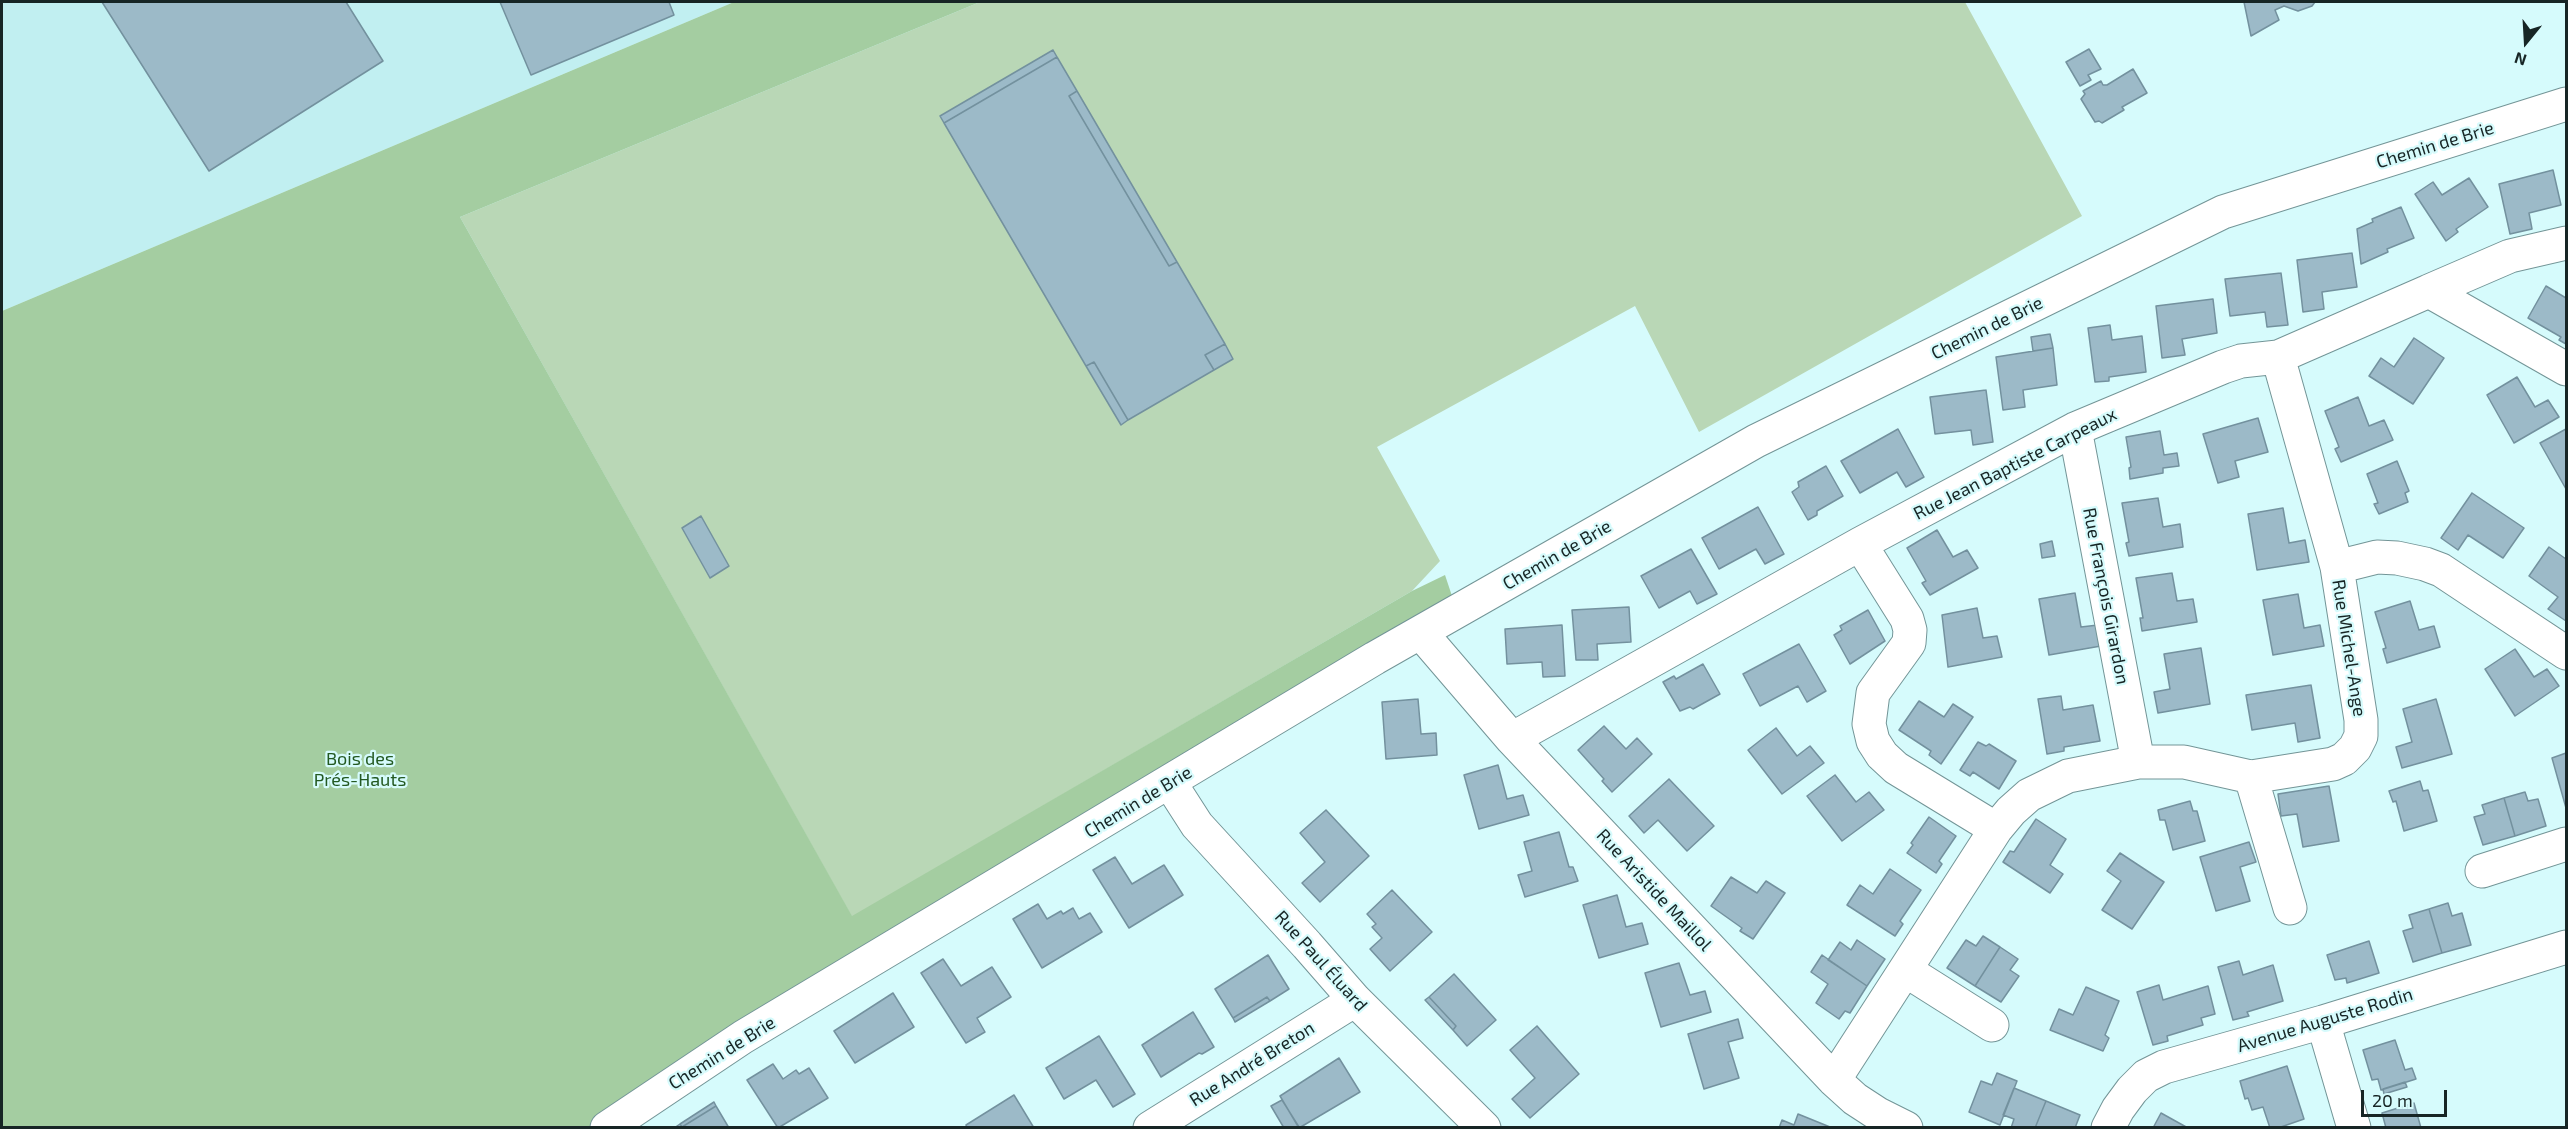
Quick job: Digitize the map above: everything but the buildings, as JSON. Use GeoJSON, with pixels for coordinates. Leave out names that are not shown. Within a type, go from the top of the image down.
{"type":"FeatureCollection","features":[{"type":"Feature","properties":{"kind":"street","name":"Chemin de Brie"},"geometry":{"type":"LineString","coordinates":[[607,1128],[742,1037],[1421,633],[1756,441],[2223,212],[2566,104]]}},
{"type":"Feature","properties":{"kind":"street","name":"Rue Jean Baptiste Carpeaux"},"geometry":{"type":"LineString","coordinates":[[1512,739],[1860,544],[2075,429],[2223,367],[2278,357],[2510,256],[2566,243]]}},
{"type":"Feature","properties":{"kind":"street"},"geometry":{"type":"LineString","coordinates":[[2429,291],[2566,369]]}},
{"type":"Feature","properties":{"kind":"street","name":"Rue Michel-Ange"},"geometry":{"type":"LineString","coordinates":[[1834,1080],[1996,830],[2017,806],[2049,783],[2068,776],[2138,762],[2184,762],[2251,777],[2333,764],[2344,759],[2355,748],[2361,736],[2361,720],[2337,567],[2278,357]]}},
{"type":"Feature","properties":{"kind":"street","name":"Rue François Girardon"},"geometry":{"type":"LineString","coordinates":[[2075,429],[2138,762]]}},
{"type":"Feature","properties":{"kind":"street"},"geometry":{"type":"LineString","coordinates":[[1860,544],[1907,619],[1910,630],[1909,643],[1874,693],[1869,724],[1874,741],[1882,756],[1896,768],[1996,830]]}},
{"type":"Feature","properties":{"kind":"street"},"geometry":{"type":"LineString","coordinates":[[2337,567],[2377,557],[2397,558],[2441,570],[2566,653]]}},
{"type":"Feature","properties":{"kind":"street","name":"Rue Aristide Maillol"},"geometry":{"type":"LineString","coordinates":[[1421,633],[1512,739],[1834,1080],[1885,1123]]}},
{"type":"Feature","properties":{"kind":"street"},"geometry":{"type":"LineString","coordinates":[[2251,777],[2290,908]]}},
{"type":"Feature","properties":{"kind":"street","name":"Rue Paul Éluard"},"geometry":{"type":"LineString","coordinates":[[1170,783],[1197,825],[1354,1000],[1484,1128]]}},
{"type":"Feature","properties":{"kind":"street"},"geometry":{"type":"LineString","coordinates":[[2482,871],[2566,844]]}},
{"type":"Feature","properties":{"kind":"street","name":"Avenue Auguste Rodin"},"geometry":{"type":"LineString","coordinates":[[2108,1128],[2118,1108],[2146,1076],[2164,1067],[2564,956]]}},
{"type":"Feature","properties":{"kind":"street"},"geometry":{"type":"LineString","coordinates":[[1905,970],[1992,1025]]}},
{"type":"Feature","properties":{"kind":"street","name":"Rue André Breton"},"geometry":{"type":"LineString","coordinates":[[1150,1128],[1354,1000]]}},
{"type":"Feature","properties":{"kind":"street"},"geometry":{"type":"LineString","coordinates":[[2323,1022],[2354,1128]]}},
{"type":"Feature","properties":{"kind":"shaded area"},"geometry":{"type":"Polygon","coordinates":[[[2,2],[734,2],[2,311],[2,2]]]}},
{"type":"Feature","properties":{"kind":"green space","name":"Bois des Prés-Hauts"},"geometry":{"type":"Polygon","coordinates":[[[734,2],[980,2],[460,217],[852,916],[1412,591],[1445,575],[1454,602],[612,1127],[2,1128],[2,311],[734,2]]]}},
{"type":"Feature","properties":{"kind":"green space"},"geometry":{"type":"Polygon","coordinates":[[[980,2],[1965,2],[2082,216],[1699,432],[1635,306],[1377,447],[1440,561],[1412,591],[852,917],[460,217],[980,2]]]}}]}
